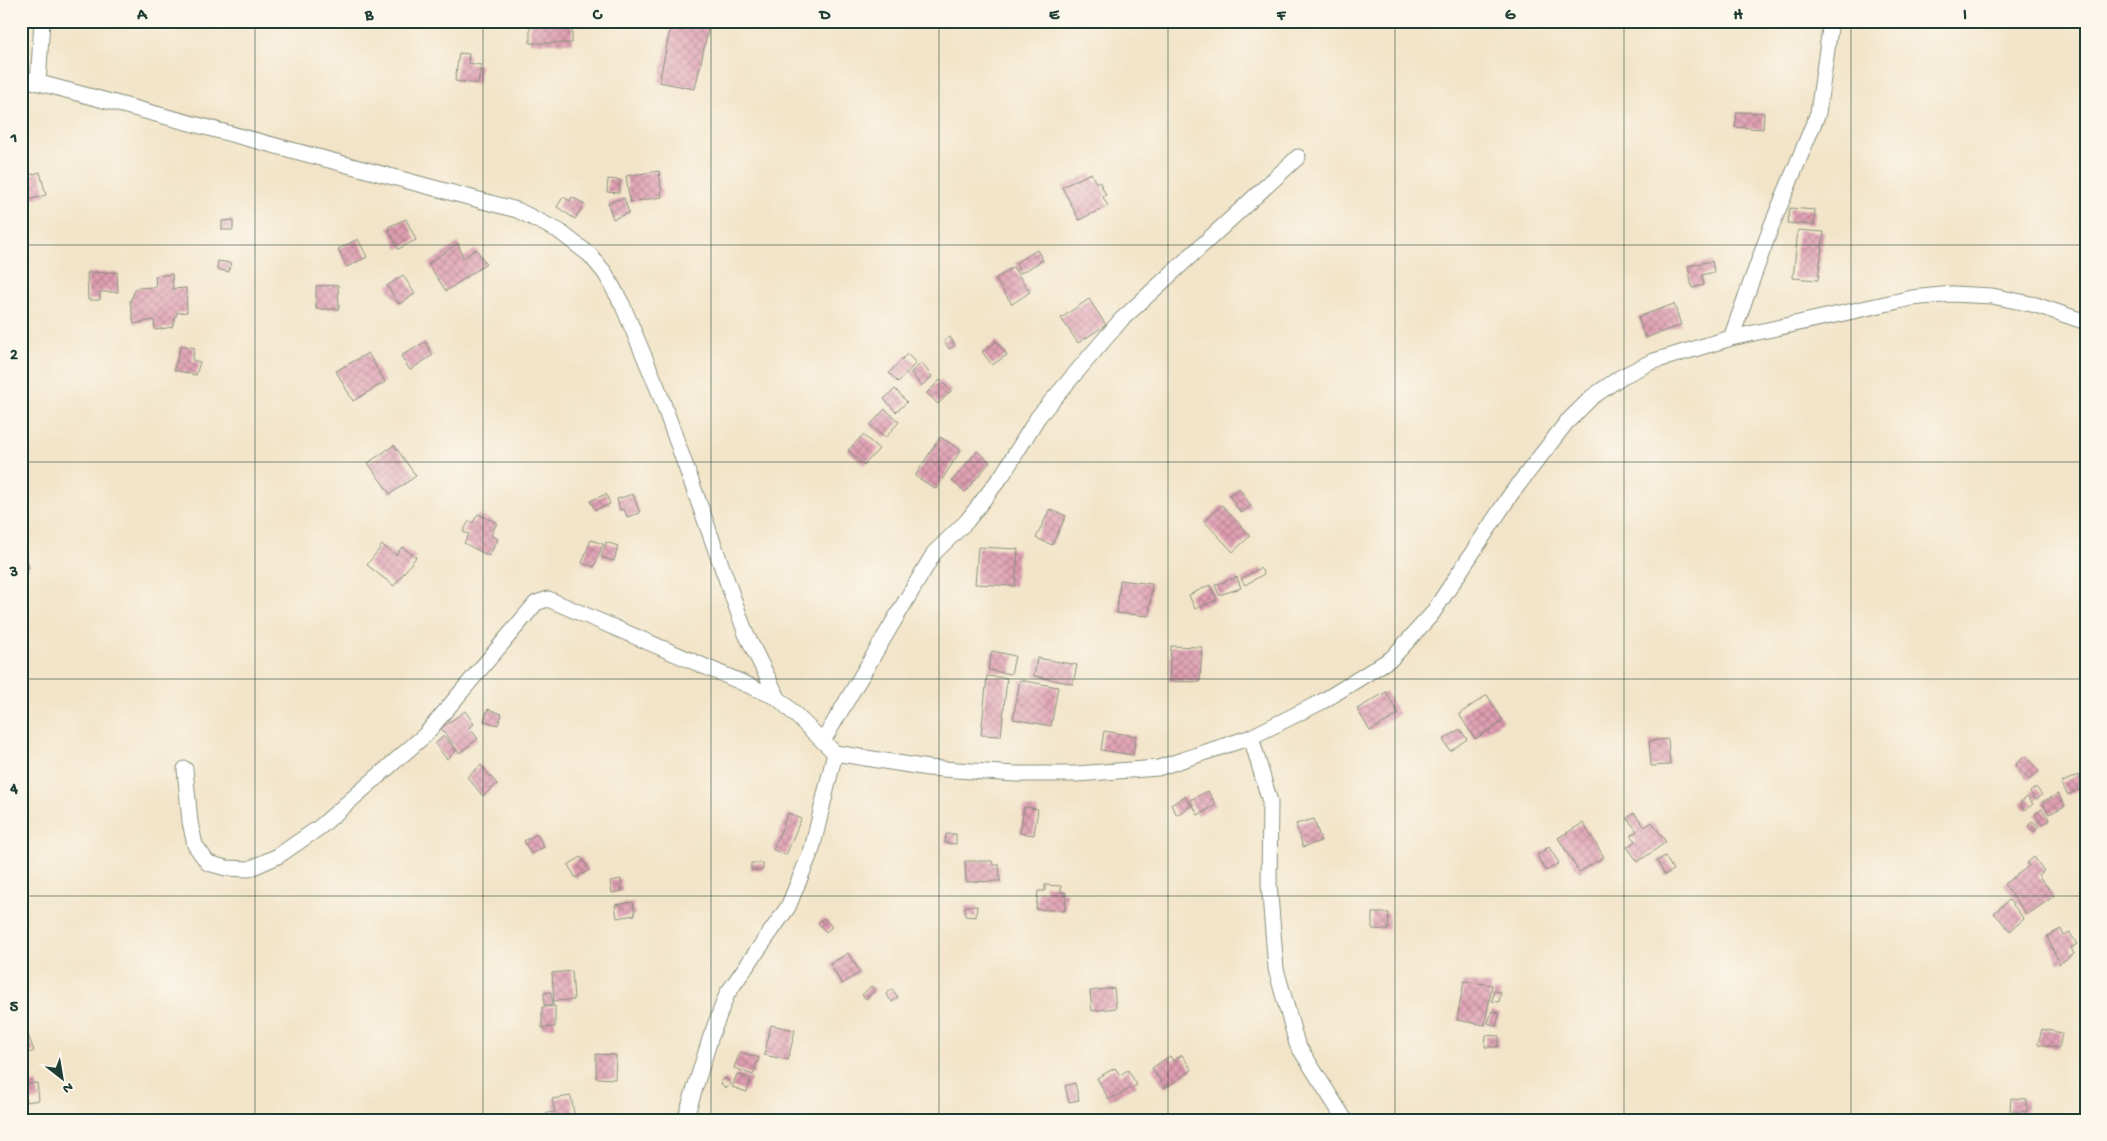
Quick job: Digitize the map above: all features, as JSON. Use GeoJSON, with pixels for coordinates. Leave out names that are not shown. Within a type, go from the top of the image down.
{"type":"FeatureCollection","features":[{"type":"Feature","properties":{"kind":"street"},"geometry":{"type":"LineString","coordinates":[[38,83],[42,21]]}},
{"type":"Feature","properties":{"kind":"street"},"geometry":{"type":"LineString","coordinates":[[1731,338],[1771,228],[1818,113],[1831,21]]}},
{"type":"Feature","properties":{"kind":"street"},"geometry":{"type":"LineString","coordinates":[[21,78],[517,210],[559,232],[590,255],[605,273],[622,304],[658,389],[746,634],[778,698]]}},
{"type":"Feature","properties":{"kind":"street"},"geometry":{"type":"LineString","coordinates":[[823,740],[934,553],[967,521],[1003,474],[1038,417],[1122,320],[1298,157]]}},
{"type":"Feature","properties":{"kind":"street"},"geometry":{"type":"LineString","coordinates":[[185,769],[190,822],[195,845],[208,863],[226,868],[249,869],[278,856],[320,827],[425,735],[536,603],[542,599],[548,599],[778,698],[835,752],[928,768],[1015,774],[1076,774],[1158,768],[1251,737],[1322,701],[1392,658],[1432,614],[1511,494],[1566,422],[1592,397],[1621,377],[1650,362],[1731,338],[1912,298],[1952,294],[1992,296],[2036,306],[2086,322]]}},
{"type":"Feature","properties":{"kind":"street"},"geometry":{"type":"LineString","coordinates":[[1251,737],[1270,802],[1269,883],[1276,969],[1297,1044],[1345,1120]]}},
{"type":"Feature","properties":{"kind":"street"},"geometry":{"type":"LineString","coordinates":[[686,1120],[711,1036],[727,994],[788,907],[812,849],[835,752]]}},
{"type":"Feature","properties":{"kind":"building"},"geometry":{"type":"Polygon","coordinates":[[[530,21],[572,21],[572,43],[530,43],[530,21]]]}},
{"type":"Feature","properties":{"kind":"building"},"geometry":{"type":"Polygon","coordinates":[[[672,21],[710,21],[695,89],[659,82],[672,21]]]}},
{"type":"Feature","properties":{"kind":"building"},"geometry":{"type":"Polygon","coordinates":[[[1195,21],[1210,21],[1210,23],[1195,24],[1195,21]]]}},
{"type":"Feature","properties":{"kind":"building"},"geometry":{"type":"Polygon","coordinates":[[[1264,21],[1279,21],[1279,25],[1264,24],[1264,21]]]}},
{"type":"Feature","properties":{"kind":"building"},"geometry":{"type":"Polygon","coordinates":[[[459,53],[469,54],[468,63],[481,65],[478,84],[455,81],[459,53]]]}},
{"type":"Feature","properties":{"kind":"building"},"geometry":{"type":"Polygon","coordinates":[[[1737,112],[1764,113],[1763,129],[1735,127],[1737,112]]]}},
{"type":"Feature","properties":{"kind":"building"},"geometry":{"type":"Polygon","coordinates":[[[22,157],[27,176],[40,172],[46,195],[21,202],[22,157]]]}},
{"type":"Feature","properties":{"kind":"building"},"geometry":{"type":"Polygon","coordinates":[[[659,171],[662,197],[630,202],[626,176],[659,171]]]}},
{"type":"Feature","properties":{"kind":"building"},"geometry":{"type":"Polygon","coordinates":[[[1091,173],[1096,183],[1099,181],[1106,195],[1103,197],[1108,206],[1079,220],[1062,187],[1091,173]]]}},
{"type":"Feature","properties":{"kind":"building"},"geometry":{"type":"Polygon","coordinates":[[[608,179],[620,180],[619,193],[607,192],[608,179]]]}},
{"type":"Feature","properties":{"kind":"building"},"geometry":{"type":"Polygon","coordinates":[[[563,197],[570,201],[572,197],[584,204],[575,219],[557,207],[563,197]]]}},
{"type":"Feature","properties":{"kind":"building"},"geometry":{"type":"Polygon","coordinates":[[[624,198],[629,213],[613,219],[608,203],[624,198]]]}},
{"type":"Feature","properties":{"kind":"building"},"geometry":{"type":"Polygon","coordinates":[[[1790,208],[1815,210],[1814,225],[1788,223],[1790,208]]]}},
{"type":"Feature","properties":{"kind":"building"},"geometry":{"type":"Polygon","coordinates":[[[406,219],[416,240],[398,249],[388,227],[406,219]]]}},
{"type":"Feature","properties":{"kind":"building"},"geometry":{"type":"Polygon","coordinates":[[[233,220],[233,230],[222,230],[222,221],[233,220]]]}},
{"type":"Feature","properties":{"kind":"building"},"geometry":{"type":"Polygon","coordinates":[[[1798,230],[1824,232],[1818,280],[1793,278],[1798,230]]]}},
{"type":"Feature","properties":{"kind":"building"},"geometry":{"type":"Polygon","coordinates":[[[358,239],[367,257],[347,267],[338,249],[358,239]]]}},
{"type":"Feature","properties":{"kind":"building"},"geometry":{"type":"Polygon","coordinates":[[[458,243],[463,258],[476,249],[486,264],[446,291],[428,264],[458,243]]]}},
{"type":"Feature","properties":{"kind":"building"},"geometry":{"type":"Polygon","coordinates":[[[1037,250],[1043,260],[1021,273],[1015,263],[1037,250]]]}},
{"type":"Feature","properties":{"kind":"building"},"geometry":{"type":"Polygon","coordinates":[[[218,261],[231,263],[229,272],[217,269],[218,261]]]}},
{"type":"Feature","properties":{"kind":"building"},"geometry":{"type":"Polygon","coordinates":[[[1712,261],[1714,272],[1702,275],[1704,285],[1692,288],[1688,266],[1712,261]]]}},
{"type":"Feature","properties":{"kind":"building"},"geometry":{"type":"Polygon","coordinates":[[[1013,267],[1030,292],[1012,304],[995,279],[1013,267]]]}},
{"type":"Feature","properties":{"kind":"building"},"geometry":{"type":"Polygon","coordinates":[[[117,272],[118,292],[100,292],[100,300],[88,300],[87,273],[117,272]]]}},
{"type":"Feature","properties":{"kind":"building"},"geometry":{"type":"Polygon","coordinates":[[[172,274],[173,289],[186,288],[187,312],[177,313],[172,327],[155,330],[154,320],[134,324],[130,301],[136,288],[156,287],[155,276],[172,274]]]}},
{"type":"Feature","properties":{"kind":"building"},"geometry":{"type":"Polygon","coordinates":[[[403,275],[415,294],[399,304],[387,286],[403,275]]]}},
{"type":"Feature","properties":{"kind":"building"},"geometry":{"type":"Polygon","coordinates":[[[338,285],[339,309],[316,309],[316,286],[338,285]]]}},
{"type":"Feature","properties":{"kind":"building"},"geometry":{"type":"Polygon","coordinates":[[[1089,299],[1106,325],[1078,343],[1061,318],[1089,299]]]}},
{"type":"Feature","properties":{"kind":"building"},"geometry":{"type":"Polygon","coordinates":[[[1674,304],[1681,325],[1645,338],[1638,317],[1674,304]]]}},
{"type":"Feature","properties":{"kind":"building"},"geometry":{"type":"Polygon","coordinates":[[[950,337],[955,345],[949,349],[944,341],[950,337]]]}},
{"type":"Feature","properties":{"kind":"building"},"geometry":{"type":"Polygon","coordinates":[[[997,341],[1007,355],[992,365],[982,352],[997,341]]]}},
{"type":"Feature","properties":{"kind":"building"},"geometry":{"type":"Polygon","coordinates":[[[425,342],[433,355],[410,370],[401,356],[425,342]]]}},
{"type":"Feature","properties":{"kind":"building"},"geometry":{"type":"Polygon","coordinates":[[[181,345],[195,348],[192,360],[200,362],[196,375],[174,370],[181,345]]]}},
{"type":"Feature","properties":{"kind":"building"},"geometry":{"type":"Polygon","coordinates":[[[368,353],[385,382],[353,401],[336,371],[368,353]]]}},
{"type":"Feature","properties":{"kind":"building"},"geometry":{"type":"Polygon","coordinates":[[[907,354],[916,363],[898,382],[889,373],[907,354]]]}},
{"type":"Feature","properties":{"kind":"building"},"geometry":{"type":"Polygon","coordinates":[[[922,363],[932,377],[921,386],[911,372],[922,363]]]}},
{"type":"Feature","properties":{"kind":"building"},"geometry":{"type":"Polygon","coordinates":[[[940,380],[951,391],[938,404],[927,393],[940,380]]]}},
{"type":"Feature","properties":{"kind":"building"},"geometry":{"type":"Polygon","coordinates":[[[895,389],[907,402],[896,412],[884,399],[895,389]]]}},
{"type":"Feature","properties":{"kind":"building"},"geometry":{"type":"Polygon","coordinates":[[[885,409],[899,422],[885,438],[870,425],[885,409]]]}},
{"type":"Feature","properties":{"kind":"building"},"geometry":{"type":"Polygon","coordinates":[[[863,435],[879,449],[864,465],[848,450],[863,435]]]}},
{"type":"Feature","properties":{"kind":"building"},"geometry":{"type":"Polygon","coordinates":[[[940,437],[961,450],[936,489],[915,476],[940,437]]]}},
{"type":"Feature","properties":{"kind":"building"},"geometry":{"type":"Polygon","coordinates":[[[394,445],[416,476],[390,494],[368,463],[394,445]]]}},
{"type":"Feature","properties":{"kind":"building"},"geometry":{"type":"Polygon","coordinates":[[[977,451],[990,462],[965,492],[952,481],[977,451]]]}},
{"type":"Feature","properties":{"kind":"building"},"geometry":{"type":"Polygon","coordinates":[[[1239,488],[1251,506],[1241,513],[1229,495],[1239,488]]]}},
{"type":"Feature","properties":{"kind":"building"},"geometry":{"type":"Polygon","coordinates":[[[606,494],[610,504],[595,510],[590,501],[606,494]]]}},
{"type":"Feature","properties":{"kind":"building"},"geometry":{"type":"Polygon","coordinates":[[[633,494],[640,513],[627,517],[624,509],[620,510],[617,499],[633,494]]]}},
{"type":"Feature","properties":{"kind":"building"},"geometry":{"type":"Polygon","coordinates":[[[1222,505],[1250,536],[1233,552],[1204,521],[1222,505]]]}},
{"type":"Feature","properties":{"kind":"building"},"geometry":{"type":"Polygon","coordinates":[[[1050,509],[1066,516],[1052,545],[1036,538],[1050,509]]]}},
{"type":"Feature","properties":{"kind":"building"},"geometry":{"type":"Polygon","coordinates":[[[478,514],[497,523],[491,535],[498,539],[489,556],[464,543],[469,534],[463,532],[469,521],[473,523],[478,514]]]}},
{"type":"Feature","properties":{"kind":"building"},"geometry":{"type":"Polygon","coordinates":[[[591,540],[603,544],[594,567],[582,563],[591,540]]]}},
{"type":"Feature","properties":{"kind":"building"},"geometry":{"type":"Polygon","coordinates":[[[606,542],[618,546],[614,561],[601,557],[606,542]]]}},
{"type":"Feature","properties":{"kind":"building"},"geometry":{"type":"Polygon","coordinates":[[[382,545],[396,555],[402,547],[416,557],[394,586],[367,565],[382,545]]]}},
{"type":"Feature","properties":{"kind":"building"},"geometry":{"type":"Polygon","coordinates":[[[978,547],[1018,549],[1015,586],[975,584],[978,547]]]}},
{"type":"Feature","properties":{"kind":"building"},"geometry":{"type":"Polygon","coordinates":[[[26,554],[29,568],[21,569],[21,555],[26,554]]]}},
{"type":"Feature","properties":{"kind":"building"},"geometry":{"type":"Polygon","coordinates":[[[1260,568],[1264,574],[1245,585],[1241,579],[1260,568]]]}},
{"type":"Feature","properties":{"kind":"building"},"geometry":{"type":"Polygon","coordinates":[[[1237,577],[1241,588],[1219,595],[1215,585],[1237,577]]]}},
{"type":"Feature","properties":{"kind":"building"},"geometry":{"type":"Polygon","coordinates":[[[1120,580],[1152,584],[1149,616],[1117,613],[1120,580]]]}},
{"type":"Feature","properties":{"kind":"building"},"geometry":{"type":"Polygon","coordinates":[[[1210,585],[1217,600],[1195,609],[1189,595],[1210,585]]]}},
{"type":"Feature","properties":{"kind":"building"},"geometry":{"type":"Polygon","coordinates":[[[1171,646],[1202,647],[1200,682],[1169,681],[1171,646]]]}},
{"type":"Feature","properties":{"kind":"building"},"geometry":{"type":"Polygon","coordinates":[[[992,651],[1015,656],[1011,674],[988,670],[992,651]]]}},
{"type":"Feature","properties":{"kind":"building"},"geometry":{"type":"Polygon","coordinates":[[[1037,658],[1077,665],[1073,684],[1034,676],[1037,658]]]}},
{"type":"Feature","properties":{"kind":"building"},"geometry":{"type":"Polygon","coordinates":[[[987,676],[1007,678],[1001,736],[981,735],[987,676]]]}},
{"type":"Feature","properties":{"kind":"building"},"geometry":{"type":"Polygon","coordinates":[[[1020,680],[1058,687],[1051,726],[1013,719],[1020,680]]]}},
{"type":"Feature","properties":{"kind":"building"},"geometry":{"type":"Polygon","coordinates":[[[1386,692],[1399,714],[1370,731],[1357,709],[1386,692]]]}},
{"type":"Feature","properties":{"kind":"building"},"geometry":{"type":"Polygon","coordinates":[[[1487,695],[1503,721],[1475,739],[1459,714],[1487,695]]]}},
{"type":"Feature","properties":{"kind":"building"},"geometry":{"type":"Polygon","coordinates":[[[488,709],[502,714],[498,725],[484,721],[488,709]]]}},
{"type":"Feature","properties":{"kind":"building"},"geometry":{"type":"Polygon","coordinates":[[[465,711],[474,724],[469,727],[478,739],[459,753],[441,728],[465,711]]]}},
{"type":"Feature","properties":{"kind":"building"},"geometry":{"type":"Polygon","coordinates":[[[1460,729],[1467,739],[1450,751],[1443,740],[1460,729]]]}},
{"type":"Feature","properties":{"kind":"building"},"geometry":{"type":"Polygon","coordinates":[[[1104,731],[1136,736],[1133,755],[1101,750],[1104,731]]]}},
{"type":"Feature","properties":{"kind":"building"},"geometry":{"type":"Polygon","coordinates":[[[444,736],[456,751],[447,759],[435,744],[444,736]]]}},
{"type":"Feature","properties":{"kind":"building"},"geometry":{"type":"Polygon","coordinates":[[[1668,739],[1670,765],[1651,766],[1649,741],[1668,739]]]}},
{"type":"Feature","properties":{"kind":"building"},"geometry":{"type":"Polygon","coordinates":[[[2025,756],[2039,771],[2029,780],[2015,765],[2025,756]]]}},
{"type":"Feature","properties":{"kind":"building"},"geometry":{"type":"Polygon","coordinates":[[[481,765],[497,784],[483,796],[467,777],[481,765]]]}},
{"type":"Feature","properties":{"kind":"building"},"geometry":{"type":"Polygon","coordinates":[[[2078,775],[2084,787],[2068,795],[2061,783],[2078,775]]]}},
{"type":"Feature","properties":{"kind":"building"},"geometry":{"type":"Polygon","coordinates":[[[2036,787],[2042,795],[2036,800],[2030,792],[2036,787]]]}},
{"type":"Feature","properties":{"kind":"building"},"geometry":{"type":"Polygon","coordinates":[[[1208,791],[1216,805],[1198,815],[1190,800],[1208,791]]]}},
{"type":"Feature","properties":{"kind":"building"},"geometry":{"type":"Polygon","coordinates":[[[2058,794],[2065,806],[2049,814],[2042,802],[2058,794]]]}},
{"type":"Feature","properties":{"kind":"building"},"geometry":{"type":"Polygon","coordinates":[[[1185,796],[1191,806],[1177,815],[1171,805],[1185,796]]]}},
{"type":"Feature","properties":{"kind":"building"},"geometry":{"type":"Polygon","coordinates":[[[2027,797],[2033,804],[2025,810],[2020,803],[2027,797]]]}},
{"type":"Feature","properties":{"kind":"building"},"geometry":{"type":"Polygon","coordinates":[[[1024,807],[1038,809],[1034,835],[1020,833],[1024,807]]]}},
{"type":"Feature","properties":{"kind":"building"},"geometry":{"type":"Polygon","coordinates":[[[2042,809],[2050,820],[2042,825],[2035,814],[2042,809]]]}},
{"type":"Feature","properties":{"kind":"building"},"geometry":{"type":"Polygon","coordinates":[[[788,813],[801,819],[786,855],[773,850],[788,813]]]}},
{"type":"Feature","properties":{"kind":"building"},"geometry":{"type":"Polygon","coordinates":[[[1634,813],[1645,827],[1652,822],[1666,842],[1638,862],[1627,847],[1636,841],[1631,835],[1637,831],[1627,818],[1634,813]]]}},
{"type":"Feature","properties":{"kind":"building"},"geometry":{"type":"Polygon","coordinates":[[[1314,819],[1321,841],[1303,847],[1296,824],[1314,819]]]}},
{"type":"Feature","properties":{"kind":"building"},"geometry":{"type":"Polygon","coordinates":[[[2032,821],[2039,826],[2034,832],[2028,826],[2032,821]]]}},
{"type":"Feature","properties":{"kind":"building"},"geometry":{"type":"Polygon","coordinates":[[[1583,823],[1604,857],[1579,872],[1558,838],[1583,823]]]}},
{"type":"Feature","properties":{"kind":"building"},"geometry":{"type":"Polygon","coordinates":[[[537,834],[544,847],[531,854],[524,841],[537,834]]]}},
{"type":"Feature","properties":{"kind":"building"},"geometry":{"type":"Polygon","coordinates":[[[946,834],[956,834],[956,844],[945,843],[946,834]]]}},
{"type":"Feature","properties":{"kind":"building"},"geometry":{"type":"Polygon","coordinates":[[[1549,847],[1559,863],[1546,871],[1537,855],[1549,847]]]}},
{"type":"Feature","properties":{"kind":"building"},"geometry":{"type":"Polygon","coordinates":[[[1665,856],[1673,870],[1665,875],[1657,861],[1665,856]]]}},
{"type":"Feature","properties":{"kind":"building"},"geometry":{"type":"Polygon","coordinates":[[[581,857],[589,870],[576,878],[568,865],[581,857]]]}},
{"type":"Feature","properties":{"kind":"building"},"geometry":{"type":"Polygon","coordinates":[[[2034,857],[2044,871],[2038,875],[2054,896],[2027,915],[2004,884],[2029,866],[2027,863],[2034,857]]]}},
{"type":"Feature","properties":{"kind":"building"},"geometry":{"type":"Polygon","coordinates":[[[965,861],[992,861],[993,865],[999,865],[1000,881],[966,882],[965,861]]]}},
{"type":"Feature","properties":{"kind":"building"},"geometry":{"type":"Polygon","coordinates":[[[751,863],[763,863],[763,870],[751,870],[751,863]]]}},
{"type":"Feature","properties":{"kind":"building"},"geometry":{"type":"Polygon","coordinates":[[[621,879],[622,891],[612,893],[610,881],[621,879]]]}},
{"type":"Feature","properties":{"kind":"building"},"geometry":{"type":"Polygon","coordinates":[[[1045,885],[1061,886],[1061,892],[1066,893],[1065,911],[1036,909],[1038,891],[1045,891],[1045,885]]]}},
{"type":"Feature","properties":{"kind":"building"},"geometry":{"type":"Polygon","coordinates":[[[2009,900],[2024,919],[2010,931],[1994,913],[2009,900]]]}},
{"type":"Feature","properties":{"kind":"building"},"geometry":{"type":"Polygon","coordinates":[[[633,902],[635,915],[617,918],[615,905],[633,902]]]}},
{"type":"Feature","properties":{"kind":"building"},"geometry":{"type":"Polygon","coordinates":[[[965,906],[977,906],[976,917],[965,916],[965,906]]]}},
{"type":"Feature","properties":{"kind":"building"},"geometry":{"type":"Polygon","coordinates":[[[1372,913],[1389,913],[1388,930],[1372,929],[1372,913]]]}},
{"type":"Feature","properties":{"kind":"building"},"geometry":{"type":"Polygon","coordinates":[[[824,918],[832,927],[826,932],[818,923],[824,918]]]}},
{"type":"Feature","properties":{"kind":"building"},"geometry":{"type":"Polygon","coordinates":[[[2061,929],[2064,936],[2070,933],[2077,944],[2071,948],[2074,954],[2059,964],[2047,936],[2061,929]]]}},
{"type":"Feature","properties":{"kind":"building"},"geometry":{"type":"Polygon","coordinates":[[[848,953],[860,972],[842,984],[830,964],[848,953]]]}},
{"type":"Feature","properties":{"kind":"building"},"geometry":{"type":"Polygon","coordinates":[[[572,971],[574,1000],[554,1001],[552,973],[572,971]]]}},
{"type":"Feature","properties":{"kind":"building"},"geometry":{"type":"Polygon","coordinates":[[[1464,981],[1492,985],[1485,1025],[1457,1020],[1464,981]]]}},
{"type":"Feature","properties":{"kind":"building"},"geometry":{"type":"Polygon","coordinates":[[[871,986],[876,990],[866,999],[862,995],[871,986]]]}},
{"type":"Feature","properties":{"kind":"building"},"geometry":{"type":"Polygon","coordinates":[[[1114,988],[1116,1008],[1092,1011],[1090,991],[1114,988]]]}},
{"type":"Feature","properties":{"kind":"building"},"geometry":{"type":"Polygon","coordinates":[[[892,989],[898,997],[892,1002],[886,994],[892,989]]]}},
{"type":"Feature","properties":{"kind":"building"},"geometry":{"type":"Polygon","coordinates":[[[1494,991],[1501,992],[1499,1002],[1492,1001],[1494,991]]]}},
{"type":"Feature","properties":{"kind":"building"},"geometry":{"type":"Polygon","coordinates":[[[551,992],[553,1005],[544,1005],[544,993],[551,992]]]}},
{"type":"Feature","properties":{"kind":"building"},"geometry":{"type":"Polygon","coordinates":[[[555,1006],[555,1027],[542,1028],[542,1007],[555,1006]]]}},
{"type":"Feature","properties":{"kind":"building"},"geometry":{"type":"Polygon","coordinates":[[[1492,1011],[1500,1013],[1496,1026],[1488,1023],[1492,1011]]]}},
{"type":"Feature","properties":{"kind":"building"},"geometry":{"type":"Polygon","coordinates":[[[771,1025],[795,1030],[788,1060],[764,1055],[771,1025]]]}},
{"type":"Feature","properties":{"kind":"building"},"geometry":{"type":"Polygon","coordinates":[[[25,1027],[34,1051],[21,1056],[21,1028],[25,1027]]]}},
{"type":"Feature","properties":{"kind":"building"},"geometry":{"type":"Polygon","coordinates":[[[2042,1029],[2062,1033],[2059,1048],[2038,1044],[2042,1029]]]}},
{"type":"Feature","properties":{"kind":"building"},"geometry":{"type":"Polygon","coordinates":[[[1486,1035],[1499,1036],[1498,1047],[1485,1047],[1486,1035]]]}},
{"type":"Feature","properties":{"kind":"building"},"geometry":{"type":"Polygon","coordinates":[[[740,1052],[759,1058],[753,1075],[734,1068],[740,1052]]]}},
{"type":"Feature","properties":{"kind":"building"},"geometry":{"type":"Polygon","coordinates":[[[596,1054],[616,1055],[615,1079],[596,1078],[596,1054]]]}},
{"type":"Feature","properties":{"kind":"building"},"geometry":{"type":"Polygon","coordinates":[[[1182,1055],[1192,1070],[1165,1088],[1152,1068],[1170,1056],[1173,1061],[1182,1055]]]}},
{"type":"Feature","properties":{"kind":"building"},"geometry":{"type":"Polygon","coordinates":[[[1115,1068],[1120,1075],[1128,1070],[1137,1085],[1109,1100],[1097,1078],[1115,1068]]]}},
{"type":"Feature","properties":{"kind":"building"},"geometry":{"type":"Polygon","coordinates":[[[737,1074],[751,1079],[747,1092],[732,1087],[737,1074]]]}},
{"type":"Feature","properties":{"kind":"building"},"geometry":{"type":"Polygon","coordinates":[[[726,1078],[731,1084],[725,1088],[720,1082],[726,1078]]]}},
{"type":"Feature","properties":{"kind":"building"},"geometry":{"type":"Polygon","coordinates":[[[37,1083],[39,1100],[26,1102],[24,1084],[37,1083]]]}},
{"type":"Feature","properties":{"kind":"building"},"geometry":{"type":"Polygon","coordinates":[[[1075,1083],[1079,1100],[1069,1102],[1065,1086],[1075,1083]]]}},
{"type":"Feature","properties":{"kind":"building"},"geometry":{"type":"Polygon","coordinates":[[[571,1096],[575,1120],[548,1120],[547,1113],[555,1112],[552,1099],[571,1096]]]}},
{"type":"Feature","properties":{"kind":"building"},"geometry":{"type":"Polygon","coordinates":[[[2011,1098],[2027,1099],[2027,1112],[2010,1111],[2011,1098]]]}}]}
